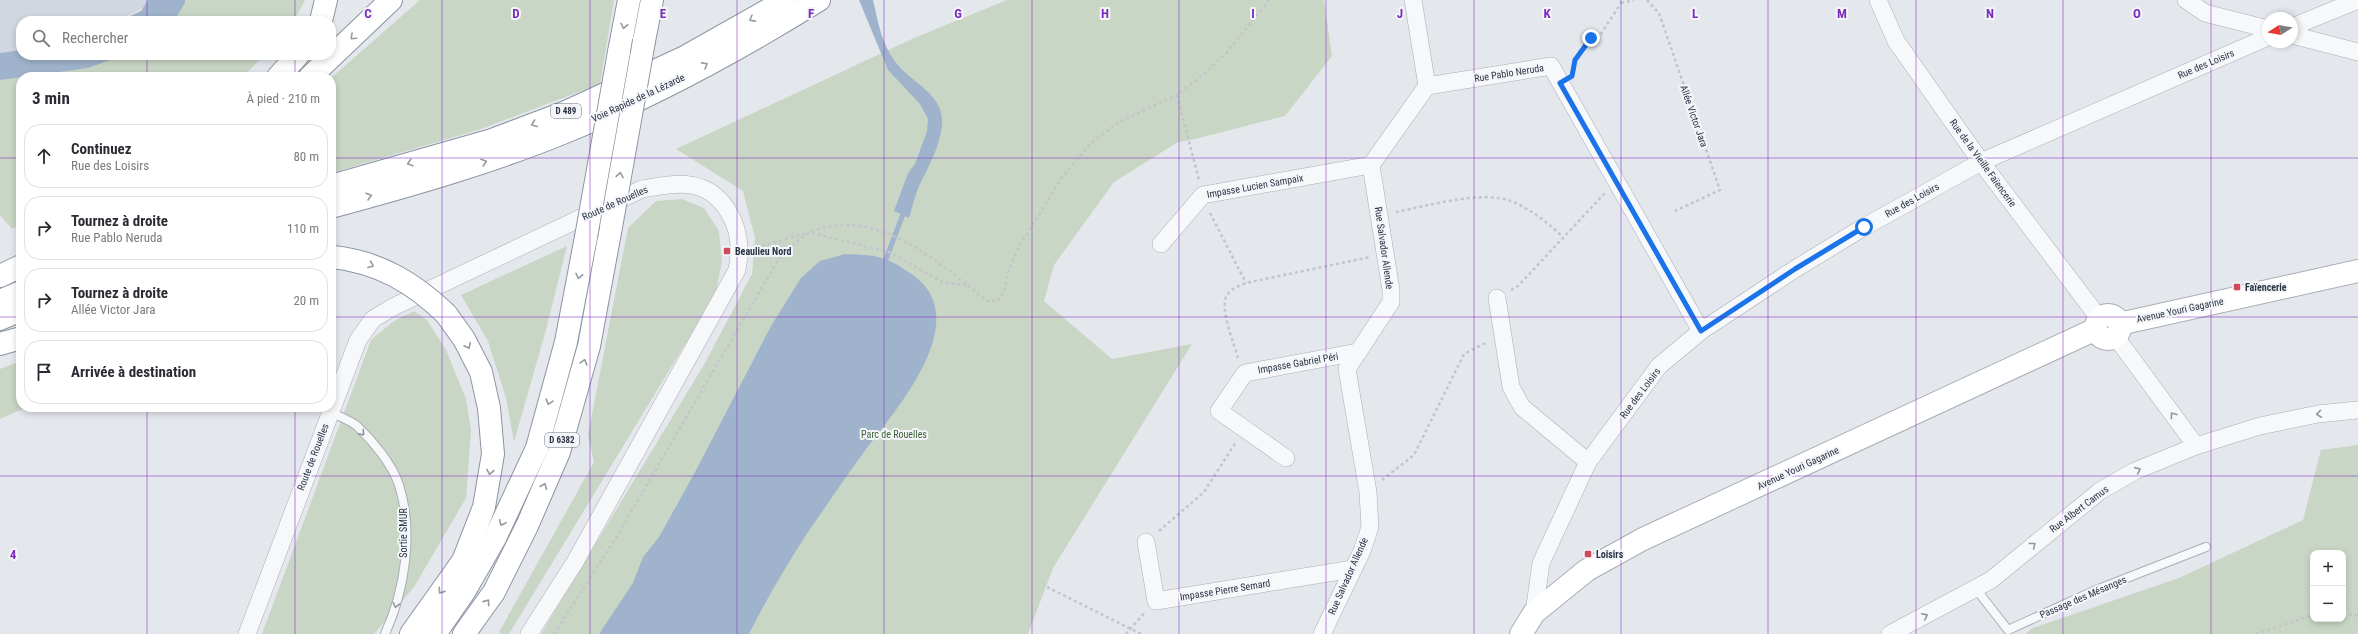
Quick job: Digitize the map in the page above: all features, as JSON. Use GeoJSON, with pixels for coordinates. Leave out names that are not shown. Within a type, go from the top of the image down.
{"type":"FeatureCollection","features":[{"type":"Feature","properties":{"kind":"main road"},"geometry":{"type":"LineString","coordinates":[[322,16],[326,0]]}},
{"type":"Feature","properties":{"kind":"main road"},"geometry":{"type":"LineString","coordinates":[[336,52],[391,0]]}},
{"type":"Feature","properties":{"kind":"main road","name":"D 6382"},"geometry":{"type":"LineString","coordinates":[[435,634],[464,592],[495,538],[537,448],[566,342],[629,0]]}},
{"type":"Feature","properties":{"kind":"main road","name":"D 6382"},"geometry":{"type":"LineString","coordinates":[[464,634],[494,592],[527,526],[559,452],[589,346],[652,0]]}},
{"type":"Feature","properties":{"kind":"main road","name":"Voie Rapide de la Lézarde"},"geometry":{"type":"LineString","coordinates":[[336,185],[492,140],[566,112],[683,58],[786,0]]}},
{"type":"Feature","properties":{"kind":"main road","name":"Voie Rapide de la Lézarde"},"geometry":{"type":"LineString","coordinates":[[336,206],[485,162],[570,130],[685,76],[819,0]]}},
{"type":"Feature","properties":{"kind":"main road"},"geometry":{"type":"LineString","coordinates":[[283,72],[293,60]]}},
{"type":"Feature","properties":{"kind":"main road"},"geometry":{"type":"LineString","coordinates":[[315,72],[328,60]]}},
{"type":"Feature","properties":{"kind":"main road"},"geometry":{"type":"LineString","coordinates":[[336,258],[368,263],[398,276],[423,292],[446,314],[464,338],[481,372],[489,408],[493,454],[484,508],[462,561],[411,634]]}},
{"type":"Feature","properties":{"kind":"main road"},"geometry":{"type":"LineString","coordinates":[[0,276],[16,268]]}},
{"type":"Feature","properties":{"kind":"main road","name":"Avenue Youri Gagarine"},"geometry":{"type":"LineString","coordinates":[[1521,634],[1534,612],[1587,570],[1644,540],[2107,327],[2358,271]]}},
{"type":"Feature","properties":{"kind":"main road"},"geometry":{"type":"LineString","coordinates":[[0,300],[16,294]]}},
{"type":"Feature","properties":{"kind":"main road"},"geometry":{"type":"LineString","coordinates":[[0,319],[16,312]]}},
{"type":"Feature","properties":{"kind":"main road"},"geometry":{"type":"LineString","coordinates":[[0,344],[16,339]]}},
{"type":"Feature","properties":{"kind":"street"},"geometry":{"type":"LineString","coordinates":[[1371,165],[1427,86],[1413,0]]}},
{"type":"Feature","properties":{"kind":"street","name":"Rue de la Vieille Faïencerie"},"geometry":{"type":"LineString","coordinates":[[1878,0],[1896,41],[1981,162],[2196,446]]}},
{"type":"Feature","properties":{"kind":"street"},"geometry":{"type":"LineString","coordinates":[[2186,0],[2205,13],[2262,27]]}},
{"type":"Feature","properties":{"kind":"street"},"geometry":{"type":"LineString","coordinates":[[2298,25],[2358,0]]}},
{"type":"Feature","properties":{"kind":"street"},"geometry":{"type":"LineString","coordinates":[[2298,37],[2358,52]]}},
{"type":"Feature","properties":{"kind":"street","name":"Rue des Loisirs"},"geometry":{"type":"LineString","coordinates":[[1534,612],[1541,563],[1588,462],[1659,366],[1701,331],[1795,269],[1864,227],[1981,162],[2262,40]]}},
{"type":"Feature","properties":{"kind":"street","name":"Rue Pablo Neruda"},"geometry":{"type":"LineString","coordinates":[[1427,86],[1551,66],[1701,331]]}},
{"type":"Feature","properties":{"kind":"street","name":"Impasse Lucien Sampaix"},"geometry":{"type":"LineString","coordinates":[[1161,244],[1203,195],[1371,165]]}},
{"type":"Feature","properties":{"kind":"street","name":"Rue Salvador Allende"},"geometry":{"type":"LineString","coordinates":[[1322,634],[1353,570],[1370,527],[1368,492],[1347,369],[1391,302],[1391,290],[1371,165]]}},
{"type":"Feature","properties":{"kind":"street","name":"Route de Rouelles"},"geometry":{"type":"LineString","coordinates":[[336,397],[358,340],[373,319],[393,306],[642,189],[666,185],[689,185],[716,194],[733,219],[740,251],[737,270],[729,287],[575,562],[529,634]]}},
{"type":"Feature","properties":{"kind":"street"},"geometry":{"type":"LineString","coordinates":[[1497,298],[1511,387],[1522,407],[1588,462]]}},
{"type":"Feature","properties":{"kind":"street","name":"Impasse Gabriel Péri"},"geometry":{"type":"LineString","coordinates":[[1286,458],[1219,412],[1245,373],[1358,352]]}},
{"type":"Feature","properties":{"kind":"street","name":"Rue Albert Camus"},"geometry":{"type":"LineString","coordinates":[[1890,634],[1991,580],[2100,491],[2135,471],[2196,446],[2260,426],[2318,414],[2358,410]]}},
{"type":"Feature","properties":{"kind":"street","name":"Route de Rouelles"},"geometry":{"type":"LineString","coordinates":[[247,634],[330,412]]}},
{"type":"Feature","properties":{"kind":"street"},"geometry":{"type":"LineString","coordinates":[[1146,542],[1156,601]]}},
{"type":"Feature","properties":{"kind":"street","name":"Impasse Pierre Semard"},"geometry":{"type":"LineString","coordinates":[[1156,601],[1353,570]]}},
{"type":"Feature","properties":{"kind":"lane","name":"Sortie SMUR"},"geometry":{"type":"LineString","coordinates":[[330,412],[356,426],[386,460],[399,484],[405,512],[405,544],[402,579],[394,615],[385,634]]}},
{"type":"Feature","properties":{"kind":"lane","name":"Passage des Mésanges"},"geometry":{"type":"LineString","coordinates":[[1976,589],[2008,630],[2096,590],[2206,547]]}},
{"type":"Feature","properties":{"kind":"path"},"geometry":{"type":"LineString","coordinates":[[740,251],[838,225],[871,227],[915,247],[969,286],[987,301],[998,302],[1004,291],[1009,269],[1019,247],[1061,179],[1090,143],[1119,122],[1177,95],[1228,51],[1270,0]]}},
{"type":"Feature","properties":{"kind":"path"},"geometry":{"type":"LineString","coordinates":[[1560,83],[1572,76],[1575,60],[1591,38],[1599,37],[1621,1],[1634,0]]}},
{"type":"Feature","properties":{"kind":"path","name":"Allée Victor Jara"},"geometry":{"type":"LineString","coordinates":[[1647,0],[1659,13],[1720,190],[1675,211]]}},
{"type":"Feature","properties":{"kind":"path"},"geometry":{"type":"LineString","coordinates":[[1177,95],[1207,208],[1246,283]]}},
{"type":"Feature","properties":{"kind":"path"},"geometry":{"type":"LineString","coordinates":[[1497,298],[1518,286],[1616,181]]}},
{"type":"Feature","properties":{"kind":"path"},"geometry":{"type":"LineString","coordinates":[[1380,215],[1485,196],[1512,201],[1541,217],[1563,237]]}},
{"type":"Feature","properties":{"kind":"path"},"geometry":{"type":"LineString","coordinates":[[811,232],[889,252],[942,282],[969,286]]}},
{"type":"Feature","properties":{"kind":"path"},"geometry":{"type":"LineString","coordinates":[[554,634],[614,541],[778,260],[811,232]]}},
{"type":"Feature","properties":{"kind":"path"},"geometry":{"type":"LineString","coordinates":[[1245,373],[1239,362],[1224,305],[1227,295],[1233,288],[1246,283],[1385,254]]}},
{"type":"Feature","properties":{"kind":"path"},"geometry":{"type":"LineString","coordinates":[[1368,492],[1414,455],[1464,354],[1502,334]]}},
{"type":"Feature","properties":{"kind":"path"},"geometry":{"type":"LineString","coordinates":[[1146,542],[1204,492],[1245,429]]}},
{"type":"Feature","properties":{"kind":"path"},"geometry":{"type":"LineString","coordinates":[[1047,587],[1141,634]]}},
{"type":"Feature","properties":{"kind":"path"},"geometry":{"type":"LineString","coordinates":[[1126,634],[1156,601]]}},
{"type":"Feature","properties":{"kind":"path"},"geometry":{"type":"LineString","coordinates":[[2346,614],[2358,615]]}},
{"type":"Feature","properties":{"kind":"path"},"geometry":{"type":"LineString","coordinates":[[2256,634],[2310,616]]}},
{"type":"Feature","properties":{"kind":"shaded area"},"geometry":{"type":"Polygon","coordinates":[[[0,0],[151,0],[149,5],[127,16],[16,16],[16,51],[0,53],[0,0]]]}},
{"type":"Feature","properties":{"kind":"green space"},"geometry":{"type":"Polygon","coordinates":[[[162,0],[305,0],[297,16],[149,16],[162,0]]]}},
{"type":"Feature","properties":{"kind":"green space"},"geometry":{"type":"Polygon","coordinates":[[[420,0],[614,0],[600,84],[478,130],[336,172],[336,74],[420,0]]]}},
{"type":"Feature","properties":{"kind":"green space","name":"Parc de Rouelles"},"geometry":{"type":"Polygon","coordinates":[[[1007,0],[1324,0],[1332,56],[1285,116],[1178,142],[1114,182],[1054,265],[1044,301],[1112,359],[1192,344],[1053,568],[1028,634],[541,634],[705,363],[752,274],[755,238],[743,191],[676,149],[914,38],[1007,0]]]}},
{"type":"Feature","properties":{"kind":"green space"},"geometry":{"type":"Polygon","coordinates":[[[51,60],[259,60],[248,72],[16,72],[16,227],[12,229],[0,215],[0,69],[51,60]]]}},
{"type":"Feature","properties":{"kind":"green space"},"geometry":{"type":"Polygon","coordinates":[[[682,199],[704,208],[719,231],[722,262],[715,295],[509,634],[501,634],[499,632],[594,462],[588,435],[628,228],[656,201],[682,199]]]}},
{"type":"Feature","properties":{"kind":"green space"},"geometry":{"type":"Polygon","coordinates":[[[567,246],[546,330],[514,442],[506,398],[488,341],[461,295],[567,246]]]}},
{"type":"Feature","properties":{"kind":"green space"},"geometry":{"type":"Polygon","coordinates":[[[414,311],[427,320],[446,350],[466,399],[471,431],[466,498],[414,587],[374,634],[262,634],[371,340],[394,321],[414,311]]]}},
{"type":"Feature","properties":{"kind":"green space"},"geometry":{"type":"Polygon","coordinates":[[[16,363],[16,412],[0,419],[0,369],[16,363]]]}},
{"type":"Feature","properties":{"kind":"green space"},"geometry":{"type":"Polygon","coordinates":[[[2358,445],[2358,634],[2025,634],[2033,628],[2179,578],[2303,520],[2321,450],[2358,445]]]}},
{"type":"Feature","properties":{"kind":"water"},"geometry":{"type":"Polygon","coordinates":[[[148,0],[185,0],[185,3],[177,16],[130,16],[141,11],[148,0]]]}},
{"type":"Feature","properties":{"kind":"water"},"geometry":{"type":"Polygon","coordinates":[[[859,0],[873,0],[880,31],[894,60],[932,97],[938,105],[941,114],[942,126],[939,142],[919,186],[909,218],[894,211],[908,173],[915,164],[927,131],[928,119],[920,104],[888,70],[859,0]]]}},
{"type":"Feature","properties":{"kind":"water"},"geometry":{"type":"Polygon","coordinates":[[[16,51],[16,60],[110,60],[88,68],[59,72],[16,72],[16,78],[0,80],[0,53],[16,51]]]}},
{"type":"Feature","properties":{"kind":"water"},"geometry":{"type":"Polygon","coordinates":[[[845,254],[873,256],[888,260],[913,275],[930,294],[936,316],[933,340],[924,365],[910,390],[854,466],[794,554],[749,634],[599,634],[633,583],[643,557],[659,537],[694,474],[771,326],[801,278],[820,261],[845,254]]]}},
{"type":"Feature","properties":{"kind":"waterway"},"geometry":{"type":"LineString","coordinates":[[886,259],[905,209]]}},
{"type":"Feature","properties":{"kind":"place","name":"Beaulieu Nord"},"geometry":{"type":"Point","coordinates":[727,251]}},
{"type":"Feature","properties":{"kind":"place","name":"Faïencerie"},"geometry":{"type":"Point","coordinates":[2237,287]}},
{"type":"Feature","properties":{"kind":"place","name":"Loisirs"},"geometry":{"type":"Point","coordinates":[1588,554]}},
{"type":"Feature","properties":{"kind":"route"},"geometry":{"type":"LineString","coordinates":[[1591,38],[1575,60],[1572,76],[1560,83],[1701,331],[1795,269],[1864,227]]}}]}
